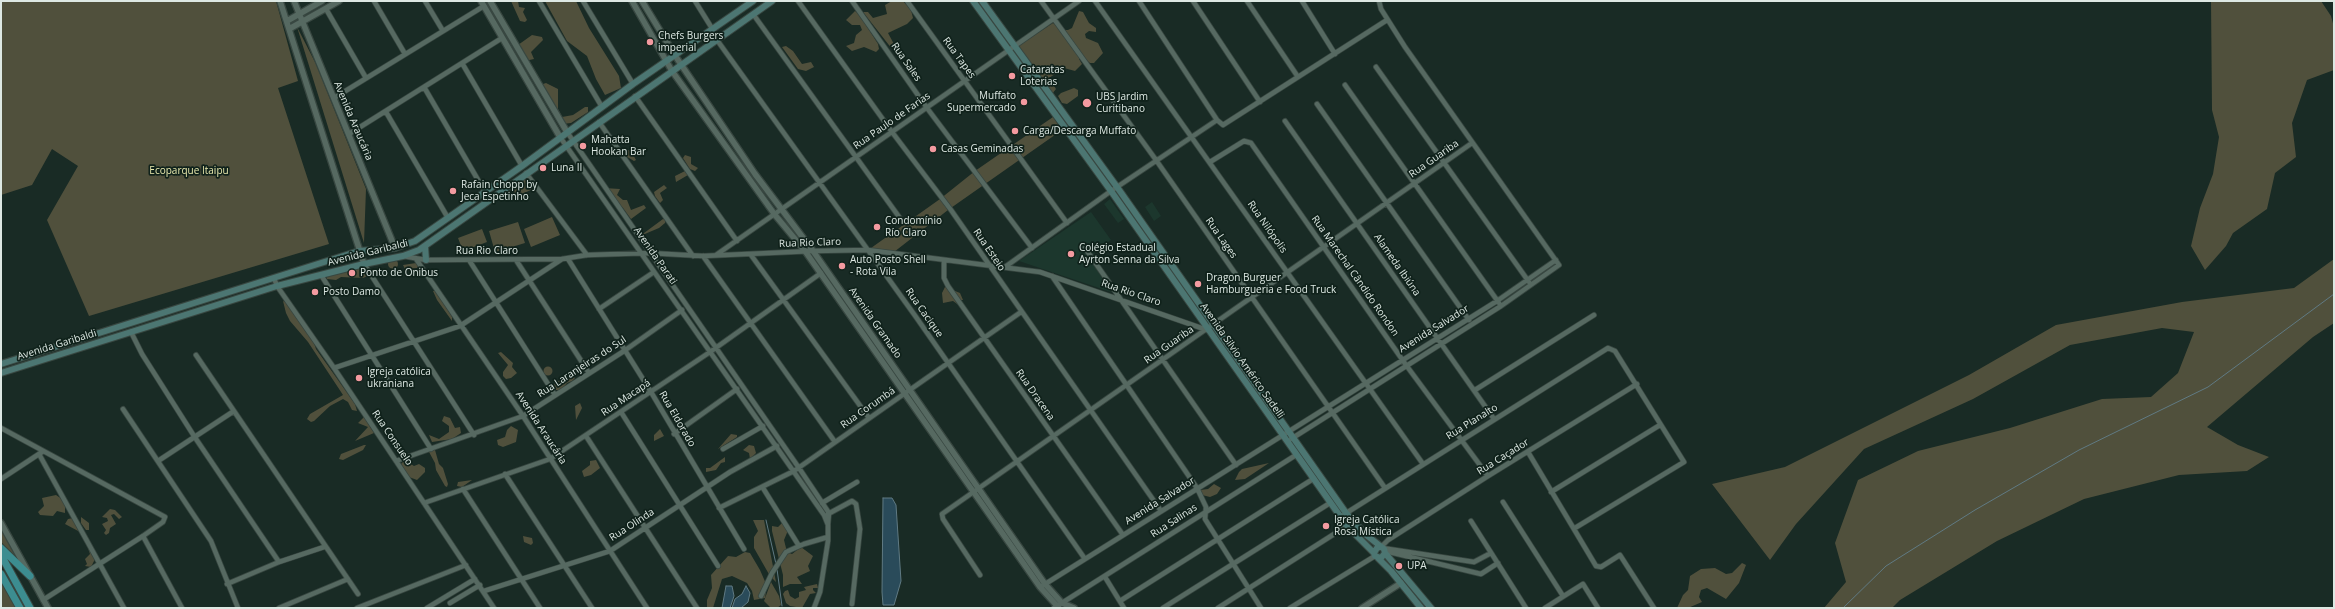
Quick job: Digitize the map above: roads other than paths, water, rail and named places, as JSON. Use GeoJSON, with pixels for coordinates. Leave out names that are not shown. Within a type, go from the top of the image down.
{"type":"FeatureCollection","features":[{"type":"Feature","properties":{"kind":"highway"},"geometry":{"type":"LineString","coordinates":[[1,548],[30,576]]}},
{"type":"Feature","properties":{"kind":"highway"},"geometry":{"type":"LineString","coordinates":[[1,554],[30,608]]}},
{"type":"Feature","properties":{"kind":"highway"},"geometry":{"type":"LineString","coordinates":[[1,574],[20,608]]}},
{"type":"Feature","properties":{"kind":"main road","name":"Avenida Garibaldi"},"geometry":{"type":"LineString","coordinates":[[1,373],[277,286],[364,264],[404,256],[425,246],[572,140],[772,1]]}},
{"type":"Feature","properties":{"kind":"main road","name":"Avenida Silvio Américo Sadelli"},"geometry":{"type":"LineString","coordinates":[[973,1],[1082,152],[1114,189],[1214,324],[1346,513],[1353,522],[1383,549],[1431,608]]}},
{"type":"Feature","properties":{"kind":"main road","name":"Avenida Silvio Américo Sadelli"},"geometry":{"type":"LineString","coordinates":[[982,1],[1088,147],[1207,330],[1340,517],[1401,583],[1421,608]]}},
{"type":"Feature","properties":{"kind":"main road","name":"Avenida Garibaldi"},"geometry":{"type":"LineString","coordinates":[[2,362],[167,312],[359,251],[395,248],[415,241],[522,166],[633,84],[676,57],[749,2]]}},
{"type":"Feature","properties":{"kind":"main road"},"geometry":{"type":"LineString","coordinates":[[1082,152],[1088,147]]}},
{"type":"Feature","properties":{"kind":"main road"},"geometry":{"type":"LineString","coordinates":[[425,246],[426,260]]}},
{"type":"Feature","properties":{"kind":"main road"},"geometry":{"type":"LineString","coordinates":[[393,258],[395,248]]}},
{"type":"Feature","properties":{"kind":"main road"},"geometry":{"type":"LineString","coordinates":[[167,312],[170,320]]}},
{"type":"Feature","properties":{"kind":"main road"},"geometry":{"type":"LineString","coordinates":[[1377,548],[1383,549],[1381,558],[1376,556],[1377,548]]}},
{"type":"Feature","properties":{"kind":"street"},"geometry":{"type":"LineString","coordinates":[[280,1],[364,264],[474,435]]}},
{"type":"Feature","properties":{"kind":"street","name":"Avenida Araucária"},"geometry":{"type":"LineString","coordinates":[[294,1],[395,248]]}},
{"type":"Feature","properties":{"kind":"street"},"geometry":{"type":"LineString","coordinates":[[287,21],[322,1]]}},
{"type":"Feature","properties":{"kind":"street"},"geometry":{"type":"LineString","coordinates":[[289,29],[338,1]]}},
{"type":"Feature","properties":{"kind":"street"},"geometry":{"type":"LineString","coordinates":[[374,1],[405,54]]}},
{"type":"Feature","properties":{"kind":"street"},"geometry":{"type":"LineString","coordinates":[[425,1],[443,31]]}},
{"type":"Feature","properties":{"kind":"street","name":"Avenida Parati"},"geometry":{"type":"LineString","coordinates":[[490,1],[572,140],[799,468],[822,503],[827,514]]}},
{"type":"Feature","properties":{"kind":"street"},"geometry":{"type":"LineString","coordinates":[[539,1],[602,107]]}},
{"type":"Feature","properties":{"kind":"street"},"geometry":{"type":"LineString","coordinates":[[583,1],[633,84]]}},
{"type":"Feature","properties":{"kind":"street","name":"Avenida Gramado"},"geometry":{"type":"LineString","coordinates":[[632,1],[672,71],[775,215],[805,251],[1042,586],[1058,606],[1074,608]]}},
{"type":"Feature","properties":{"kind":"street","name":"Avenida Gramado"},"geometry":{"type":"LineString","coordinates":[[642,1],[676,57],[755,174],[813,251],[911,389],[976,491]]}},
{"type":"Feature","properties":{"kind":"street"},"geometry":{"type":"LineString","coordinates":[[695,1],[713,30]]}},
{"type":"Feature","properties":{"kind":"street","name":"Rua Esteio"},"geometry":{"type":"LineString","coordinates":[[798,1],[892,132],[951,210],[1089,411],[1161,511]]}},
{"type":"Feature","properties":{"kind":"street","name":"Rua Sales"},"geometry":{"type":"LineString","coordinates":[[852,1],[927,108],[1032,248]]}},
{"type":"Feature","properties":{"kind":"street","name":"Rua Tapes"},"geometry":{"type":"LineString","coordinates":[[906,1],[1067,223]]}},
{"type":"Feature","properties":{"kind":"street","name":"Rua Lages"},"geometry":{"type":"LineString","coordinates":[[1041,1],[1156,160],[1385,488]]}},
{"type":"Feature","properties":{"kind":"street","name":"Rua Paulo de Farias"},"geometry":{"type":"LineString","coordinates":[[716,255],[1079,1]]}},
{"type":"Feature","properties":{"kind":"street","name":"Rua Nilópolis"},"geometry":{"type":"LineString","coordinates":[[1095,1],[1423,464]]}},
{"type":"Feature","properties":{"kind":"street"},"geometry":{"type":"LineString","coordinates":[[1139,1],[1217,120],[1223,125],[1387,20]]}},
{"type":"Feature","properties":{"kind":"street"},"geometry":{"type":"LineString","coordinates":[[1193,1],[1260,102]]}},
{"type":"Feature","properties":{"kind":"street"},"geometry":{"type":"LineString","coordinates":[[1247,1],[1298,78]]}},
{"type":"Feature","properties":{"kind":"street"},"geometry":{"type":"LineString","coordinates":[[1302,1],[1335,54]]}},
{"type":"Feature","properties":{"kind":"street"},"geometry":{"type":"LineString","coordinates":[[1379,1],[1387,20],[1405,47],[1556,260]]}},
{"type":"Feature","properties":{"kind":"street"},"geometry":{"type":"LineString","coordinates":[[334,98],[443,31],[482,3]]}},
{"type":"Feature","properties":{"kind":"street","name":"Avenida Parati"},"geometry":{"type":"LineString","coordinates":[[482,3],[565,145],[710,352],[737,388],[794,472],[827,514]]}},
{"type":"Feature","properties":{"kind":"street"},"geometry":{"type":"LineString","coordinates":[[326,9],[366,78]]}},
{"type":"Feature","properties":{"kind":"street"},"geometry":{"type":"LineString","coordinates":[[753,14],[855,158],[902,221]]}},
{"type":"Feature","properties":{"kind":"street"},"geometry":{"type":"LineString","coordinates":[[349,134],[502,38]]}},
{"type":"Feature","properties":{"kind":"street","name":"Rua Cacique"},"geometry":{"type":"LineString","coordinates":[[717,40],[868,250],[1085,559]]}},
{"type":"Feature","properties":{"kind":"street"},"geometry":{"type":"LineString","coordinates":[[462,63],[522,166]]}},
{"type":"Feature","properties":{"kind":"street"},"geometry":{"type":"LineString","coordinates":[[1376,67],[1531,286]]}},
{"type":"Feature","properties":{"kind":"street"},"geometry":{"type":"LineString","coordinates":[[1345,85],[1501,306]]}},
{"type":"Feature","properties":{"kind":"street"},"geometry":{"type":"LineString","coordinates":[[424,87],[485,192]]}},
{"type":"Feature","properties":{"kind":"street"},"geometry":{"type":"LineString","coordinates":[[635,96],[737,241]]}},
{"type":"Feature","properties":{"kind":"street"},"geometry":{"type":"LineString","coordinates":[[1317,104],[1471,324]]}},
{"type":"Feature","properties":{"kind":"street"},"geometry":{"type":"LineString","coordinates":[[386,112],[448,218]]}},
{"type":"Feature","properties":{"kind":"street"},"geometry":{"type":"LineString","coordinates":[[1005,267],[1114,189],[1217,120]]}},
{"type":"Feature","properties":{"kind":"street","name":"Alameda Ibiúna"},"geometry":{"type":"LineString","coordinates":[[1285,121],[1494,419]]}},
{"type":"Feature","properties":{"kind":"street"},"geometry":{"type":"LineString","coordinates":[[599,122],[693,256]]}},
{"type":"Feature","properties":{"kind":"street"},"geometry":{"type":"LineString","coordinates":[[716,132],[723,127]]}},
{"type":"Feature","properties":{"kind":"street","name":"Rua Marechal Cândido Rondon"},"geometry":{"type":"LineString","coordinates":[[1210,162],[1244,141],[1251,143],[1406,365],[1488,476]]}},
{"type":"Feature","properties":{"kind":"street","name":"Rua Guariba"},"geometry":{"type":"LineString","coordinates":[[980,575],[942,516],[1089,411],[1207,330],[1472,143]]}},
{"type":"Feature","properties":{"kind":"street"},"geometry":{"type":"LineString","coordinates":[[526,173],[587,255]]}},
{"type":"Feature","properties":{"kind":"street"},"geometry":{"type":"LineString","coordinates":[[749,179],[755,174]]}},
{"type":"Feature","properties":{"kind":"street"},"geometry":{"type":"LineString","coordinates":[[1085,248],[1236,465]]}},
{"type":"Feature","properties":{"kind":"street","name":"Rua Rio Claro"},"geometry":{"type":"LineString","coordinates":[[404,256],[416,260],[562,260],[587,255],[649,253],[703,256],[805,251],[868,250],[944,262],[1005,267],[1052,276],[1207,330]]}},
{"type":"Feature","properties":{"kind":"street"},"geometry":{"type":"LineString","coordinates":[[751,254],[785,298],[869,418]]}},
{"type":"Feature","properties":{"kind":"street"},"geometry":{"type":"LineString","coordinates":[[703,256],[835,442]]}},
{"type":"Feature","properties":{"kind":"street","name":"Rua Eldorado"},"geometry":{"type":"LineString","coordinates":[[568,258],[624,351],[651,392],[674,434],[744,549]]}},
{"type":"Feature","properties":{"kind":"street","name":"Avenida Araucária"},"geometry":{"type":"LineString","coordinates":[[416,260],[523,416],[647,608]]}},
{"type":"Feature","properties":{"kind":"street"},"geometry":{"type":"LineString","coordinates":[[469,260],[555,395]]}},
{"type":"Feature","properties":{"kind":"street"},"geometry":{"type":"LineString","coordinates":[[516,260],[589,373]]}},
{"type":"Feature","properties":{"kind":"street"},"geometry":{"type":"LineString","coordinates":[[334,368],[460,326],[562,260]]}},
{"type":"Feature","properties":{"kind":"street","name":"Avenida Salvador"},"geometry":{"type":"LineString","coordinates":[[1042,586],[1283,436],[1436,337],[1497,301],[1556,260],[1559,266],[1531,286],[1287,442]]}},
{"type":"Feature","properties":{"kind":"street","name":"Rua Dracena"},"geometry":{"type":"LineString","coordinates":[[944,262],[945,281],[1123,535]]}},
{"type":"Feature","properties":{"kind":"street"},"geometry":{"type":"LineString","coordinates":[[599,309],[654,272]]}},
{"type":"Feature","properties":{"kind":"street","name":"Rua Macapá"},"geometry":{"type":"LineString","coordinates":[[424,503],[550,459],[710,352],[820,273]]}},
{"type":"Feature","properties":{"kind":"street"},"geometry":{"type":"LineString","coordinates":[[321,275],[432,449]]}},
{"type":"Feature","properties":{"kind":"street"},"geometry":{"type":"LineString","coordinates":[[1052,276],[1126,386],[1198,488],[1206,507],[1205,519],[1261,608]]}},
{"type":"Feature","properties":{"kind":"street","name":"Rua Consuelo"},"geometry":{"type":"LineString","coordinates":[[274,278],[277,286],[334,368],[494,608]]}},
{"type":"Feature","properties":{"kind":"street","name":"Rua Laranjeiras do Sul"},"geometry":{"type":"LineString","coordinates":[[396,461],[474,435],[523,416],[624,351],[682,310]]}},
{"type":"Feature","properties":{"kind":"street","name":"Rua Corumbá"},"geometry":{"type":"LineString","coordinates":[[719,508],[794,472],[1020,312]]}},
{"type":"Feature","properties":{"kind":"street"},"geometry":{"type":"LineString","coordinates":[[1475,390],[1594,315]]}},
{"type":"Feature","properties":{"kind":"street"},"geometry":{"type":"LineString","coordinates":[[131,332],[142,354],[194,436],[279,562]]}},
{"type":"Feature","properties":{"kind":"street","name":"Rua Planalto"},"geometry":{"type":"LineString","coordinates":[[1340,517],[1608,348],[1615,351],[1637,384]]}},
{"type":"Feature","properties":{"kind":"street"},"geometry":{"type":"LineString","coordinates":[[196,355],[324,546],[358,594]]}},
{"type":"Feature","properties":{"kind":"street"},"geometry":{"type":"LineString","coordinates":[[1574,528],[1684,462],[1637,384]]}},
{"type":"Feature","properties":{"kind":"street","name":"Rua Caçador"},"geometry":{"type":"LineString","coordinates":[[1383,549],[1388,540],[1637,384]]}},
{"type":"Feature","properties":{"kind":"street"},"geometry":{"type":"LineString","coordinates":[[674,434],[737,388]]}},
{"type":"Feature","properties":{"kind":"street"},"geometry":{"type":"LineString","coordinates":[[123,409],[211,541],[227,584],[238,608]]}},
{"type":"Feature","properties":{"kind":"street"},"geometry":{"type":"LineString","coordinates":[[158,461],[234,411]]}},
{"type":"Feature","properties":{"kind":"street"},"geometry":{"type":"LineString","coordinates":[[621,412],[718,566]]}},
{"type":"Feature","properties":{"kind":"street"},"geometry":{"type":"LineString","coordinates":[[1551,492],[1660,424]]}},
{"type":"Feature","properties":{"kind":"street"},"geometry":{"type":"LineString","coordinates":[[723,449],[763,426]]}},
{"type":"Feature","properties":{"kind":"street"},"geometry":{"type":"LineString","coordinates":[[1,428],[41,453],[164,517],[163,522],[143,536],[100,565],[43,600]]}},
{"type":"Feature","properties":{"kind":"street"},"geometry":{"type":"LineString","coordinates":[[586,436],[697,608]]}},
{"type":"Feature","properties":{"kind":"street","name":"Rua Olinda"},"geometry":{"type":"LineString","coordinates":[[484,591],[565,566],[610,550],[679,504],[777,446]]}},
{"type":"Feature","properties":{"kind":"street"},"geometry":{"type":"LineString","coordinates":[[1528,452],[1596,566],[1601,567],[1620,555],[1654,608]]}},
{"type":"Feature","properties":{"kind":"street"},"geometry":{"type":"LineString","coordinates":[[1,478],[41,453]]}},
{"type":"Feature","properties":{"kind":"street"},"geometry":{"type":"LineString","coordinates":[[41,453],[124,608]]}},
{"type":"Feature","properties":{"kind":"street","name":"Rua Salinas"},"geometry":{"type":"LineString","coordinates":[[1058,606],[1296,455]]}},
{"type":"Feature","properties":{"kind":"street"},"geometry":{"type":"LineString","coordinates":[[505,474],[592,608]]}},
{"type":"Feature","properties":{"kind":"street"},"geometry":{"type":"LineString","coordinates":[[1120,601],[1313,479]]}},
{"type":"Feature","properties":{"kind":"street"},"geometry":{"type":"LineString","coordinates":[[822,503],[857,482]]}},
{"type":"Feature","properties":{"kind":"street"},"geometry":{"type":"LineString","coordinates":[[763,488],[799,546]]}},
{"type":"Feature","properties":{"kind":"street"},"geometry":{"type":"LineString","coordinates":[[463,489],[540,608]]}},
{"type":"Feature","properties":{"kind":"street"},"geometry":{"type":"LineString","coordinates":[[814,608],[820,592],[828,537],[827,514],[852,501],[856,504],[860,529],[852,604]]}},
{"type":"Feature","properties":{"kind":"street"},"geometry":{"type":"LineString","coordinates":[[1503,502],[1563,596]]}},
{"type":"Feature","properties":{"kind":"street"},"geometry":{"type":"LineString","coordinates":[[1162,608],[1330,503]]}},
{"type":"Feature","properties":{"kind":"street"},"geometry":{"type":"LineString","coordinates":[[1471,521],[1526,608]]}},
{"type":"Feature","properties":{"kind":"street"},"geometry":{"type":"LineString","coordinates":[[1218,608],[1353,522]]}},
{"type":"Feature","properties":{"kind":"street"},"geometry":{"type":"LineString","coordinates":[[1,523],[48,608]]}},
{"type":"Feature","properties":{"kind":"street"},"geometry":{"type":"LineString","coordinates":[[143,536],[182,608]]}},
{"type":"Feature","properties":{"kind":"street"},"geometry":{"type":"LineString","coordinates":[[761,596],[783,556],[788,550],[828,537]]}},
{"type":"Feature","properties":{"kind":"street"},"geometry":{"type":"LineString","coordinates":[[227,584],[279,562],[324,546]]}},
{"type":"Feature","properties":{"kind":"street"},"geometry":{"type":"LineString","coordinates":[[1383,549],[1474,562],[1491,553]]}},
{"type":"Feature","properties":{"kind":"street"},"geometry":{"type":"LineString","coordinates":[[1383,549],[1481,574],[1498,563]]}},
{"type":"Feature","properties":{"kind":"street"},"geometry":{"type":"LineString","coordinates":[[1290,608],[1376,556]]}},
{"type":"Feature","properties":{"kind":"street"},"geometry":{"type":"LineString","coordinates":[[1474,562],[1481,574]]}},
{"type":"Feature","properties":{"kind":"street"},"geometry":{"type":"LineString","coordinates":[[356,608],[466,565]]}},
{"type":"Feature","properties":{"kind":"street"},"geometry":{"type":"LineString","coordinates":[[1104,577],[1124,608]]}},
{"type":"Feature","properties":{"kind":"street"},"geometry":{"type":"LineString","coordinates":[[279,608],[348,579]]}},
{"type":"Feature","properties":{"kind":"street"},"geometry":{"type":"LineString","coordinates":[[427,608],[475,579]]}},
{"type":"Feature","properties":{"kind":"street"},"geometry":{"type":"LineString","coordinates":[[1362,608],[1401,583]]}},
{"type":"Feature","properties":{"kind":"street"},"geometry":{"type":"LineString","coordinates":[[1545,608],[1552,606],[1563,596],[1583,584],[1598,608]]}},
{"type":"Feature","properties":{"kind":"street"},"geometry":{"type":"LineString","coordinates":[[450,603],[480,585]]}},
{"type":"Feature","properties":{"kind":"street"},"geometry":{"type":"LineString","coordinates":[[447,597],[453,608]]}},
{"type":"Feature","properties":{"kind":"water"},"geometry":{"type":"Polygon","coordinates":[[[883,498],[892,498],[896,505],[901,581],[894,605],[883,605],[883,498]]]}},
{"type":"Feature","properties":{"kind":"water"},"geometry":{"type":"Polygon","coordinates":[[[726,586],[732,586],[734,596],[730,608],[722,608],[726,586]]]}},
{"type":"Feature","properties":{"kind":"water"},"geometry":{"type":"Polygon","coordinates":[[[746,586],[750,593],[748,602],[741,608],[732,608],[735,599],[742,594],[746,586]]]}},
{"type":"Feature","properties":{"kind":"waterway"},"geometry":{"type":"LineString","coordinates":[[1843,608],[1886,566],[1975,510],[2079,450],[2208,387],[2334,294]]}},
{"type":"Feature","properties":{"kind":"waterway"},"geometry":{"type":"LineString","coordinates":[[766,520],[776,564]]}},
{"type":"Feature","properties":{"kind":"waterway"},"geometry":{"type":"LineString","coordinates":[[777,569],[782,606]]}},
{"type":"Feature","properties":{"kind":"place","name":"Chefs Burgers imperial"},"geometry":{"type":"Point","coordinates":[650,42]}},
{"type":"Feature","properties":{"kind":"place","name":"Cataratas Loterias"},"geometry":{"type":"Point","coordinates":[1012,76]}},
{"type":"Feature","properties":{"kind":"place","name":"Muffato Supermercado"},"geometry":{"type":"Point","coordinates":[1024,102]}},
{"type":"Feature","properties":{"kind":"place","name":"UBS Jardim Curitibano"},"geometry":{"type":"Point","coordinates":[1087,103]}},
{"type":"Feature","properties":{"kind":"place","name":"Carga/Descarga Muffato"},"geometry":{"type":"Point","coordinates":[1015,131]}},
{"type":"Feature","properties":{"kind":"place","name":"Mahatta Hookan Bar"},"geometry":{"type":"Point","coordinates":[583,146]}},
{"type":"Feature","properties":{"kind":"place","name":"Casas Geminadas"},"geometry":{"type":"Point","coordinates":[933,149]}},
{"type":"Feature","properties":{"kind":"place","name":"Luna II"},"geometry":{"type":"Point","coordinates":[543,168]}},
{"type":"Feature","properties":{"kind":"place","name":"Rafain Chopp by Jeca Espetinho"},"geometry":{"type":"Point","coordinates":[453,191]}},
{"type":"Feature","properties":{"kind":"place","name":"Condomínio Río Claro"},"geometry":{"type":"Point","coordinates":[877,227]}},
{"type":"Feature","properties":{"kind":"place","name":"Colégio Estadual Ayrton Senna da Silva"},"geometry":{"type":"Point","coordinates":[1071,254]}},
{"type":"Feature","properties":{"kind":"place","name":"Auto Posto Shell - Rota Vila"},"geometry":{"type":"Point","coordinates":[842,266]}},
{"type":"Feature","properties":{"kind":"place","name":"Ponto de Onibus"},"geometry":{"type":"Point","coordinates":[352,273]}},
{"type":"Feature","properties":{"kind":"place","name":"Dragon Burguer Hamburgueria e Food Truck"},"geometry":{"type":"Point","coordinates":[1198,284]}},
{"type":"Feature","properties":{"kind":"place","name":"Posto Damo"},"geometry":{"type":"Point","coordinates":[315,292]}},
{"type":"Feature","properties":{"kind":"place","name":"Igreja católica ukraniana"},"geometry":{"type":"Point","coordinates":[359,378]}},
{"type":"Feature","properties":{"kind":"place","name":"Igreja Católica Rosa Mística"},"geometry":{"type":"Point","coordinates":[1326,526]}},
{"type":"Feature","properties":{"kind":"place","name":"UPA"},"geometry":{"type":"Point","coordinates":[1399,566]}},
{"type":"Feature","properties":{"kind":"park label","name":"Ecoparque Itaipu"},"geometry":{"type":"Point","coordinates":[189,171]}}]}
